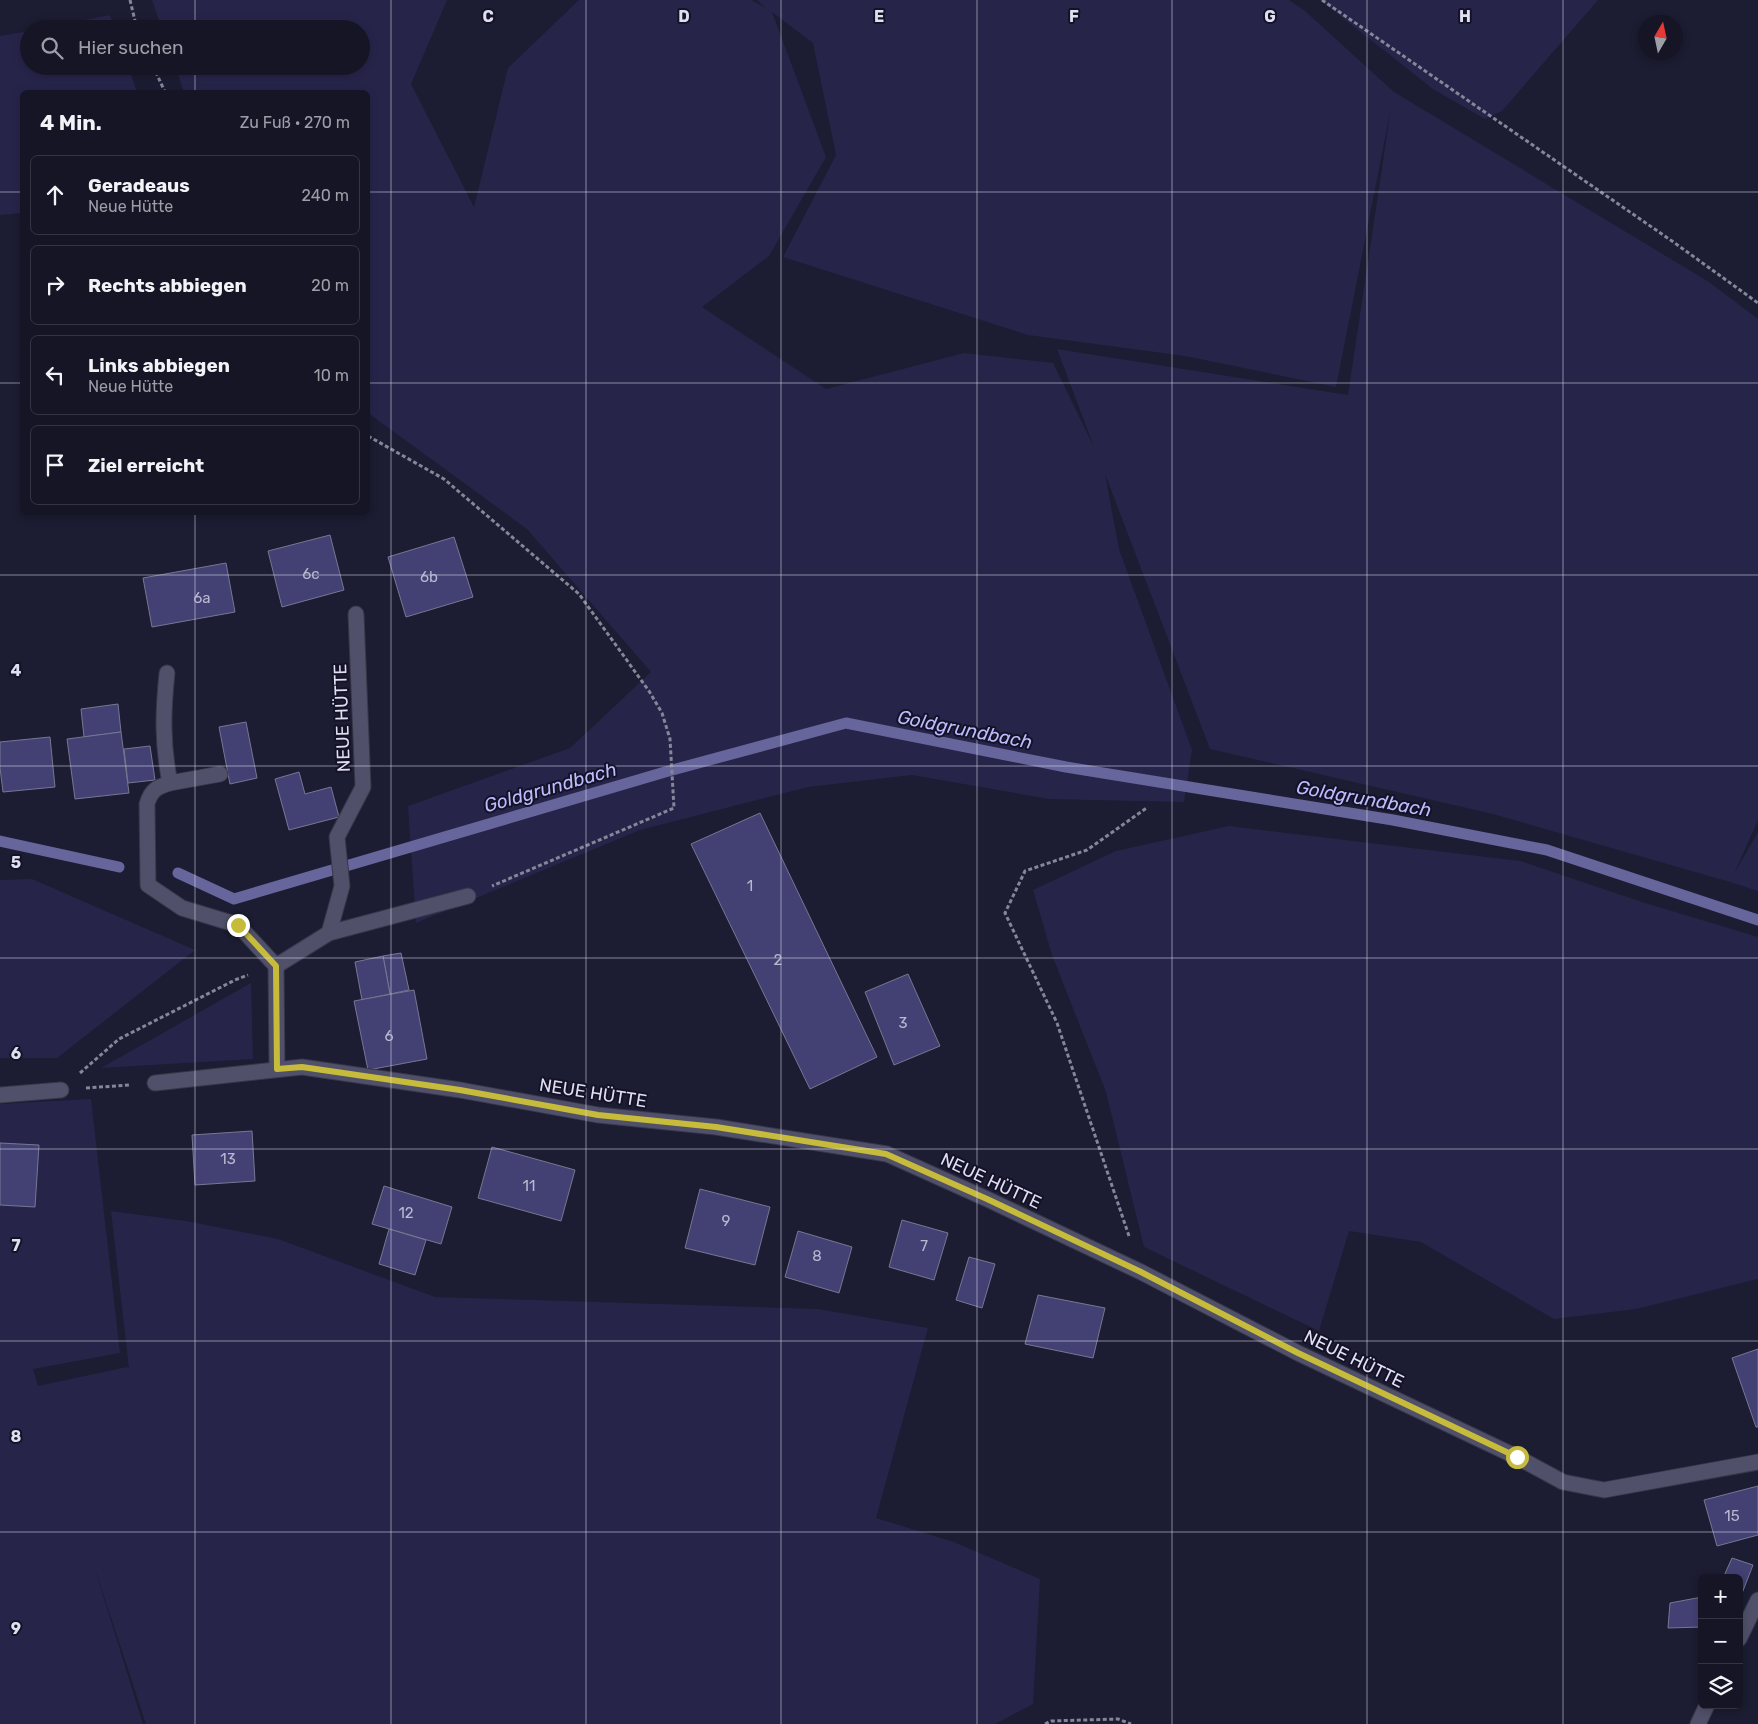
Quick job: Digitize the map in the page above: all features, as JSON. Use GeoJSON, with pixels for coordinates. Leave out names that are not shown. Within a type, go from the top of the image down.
{"type":"FeatureCollection","features":[{"type":"Feature","properties":{"kind":"street","name":"NEUE HÜTTE"},"geometry":{"type":"LineString","coordinates":[[329,933],[342,886],[338,837],[363,787],[356,614]]}},
{"type":"Feature","properties":{"kind":"street"},"geometry":{"type":"LineString","coordinates":[[167,673],[163,718],[165,759],[170,783]]}},
{"type":"Feature","properties":{"kind":"street"},"geometry":{"type":"LineString","coordinates":[[220,774],[170,783],[156,787],[150,794],[147,804],[148,885],[182,908],[238,925],[276,966],[277,1069]]}},
{"type":"Feature","properties":{"kind":"street"},"geometry":{"type":"LineString","coordinates":[[276,966],[329,933],[468,896]]}},
{"type":"Feature","properties":{"kind":"street","name":"NEUE HÜTTE"},"geometry":{"type":"LineString","coordinates":[[155,1083],[302,1067],[460,1090],[598,1115],[716,1127],[886,1154],[987,1199],[1141,1272],[1298,1353],[1517,1457],[1563,1482],[1604,1490],[1758,1462]]}},
{"type":"Feature","properties":{"kind":"street"},"geometry":{"type":"LineString","coordinates":[[0,1095],[61,1090]]}},
{"type":"Feature","properties":{"kind":"street"},"geometry":{"type":"LineString","coordinates":[[1743,1631],[1758,1600]]}},
{"type":"Feature","properties":{"kind":"street"},"geometry":{"type":"LineString","coordinates":[[1698,1724],[1705,1709]]}},
{"type":"Feature","properties":{"kind":"path"},"geometry":{"type":"LineString","coordinates":[[130,0],[135,20]]}},
{"type":"Feature","properties":{"kind":"path"},"geometry":{"type":"LineString","coordinates":[[1322,0],[1672,241],[1758,303]]}},
{"type":"Feature","properties":{"kind":"path"},"geometry":{"type":"LineString","coordinates":[[157,75],[164,90]]}},
{"type":"Feature","properties":{"kind":"path"},"geometry":{"type":"LineString","coordinates":[[370,437],[444,479],[579,594],[649,691],[662,713],[670,739],[674,808],[468,896]]}},
{"type":"Feature","properties":{"kind":"path"},"geometry":{"type":"LineString","coordinates":[[1141,1272],[1057,1023],[1005,913],[1025,871],[1087,850],[1148,807]]}},
{"type":"Feature","properties":{"kind":"path"},"geometry":{"type":"LineString","coordinates":[[61,1090],[119,1039],[236,980],[276,966]]}},
{"type":"Feature","properties":{"kind":"path"},"geometry":{"type":"LineString","coordinates":[[61,1090],[155,1083]]}},
{"type":"Feature","properties":{"kind":"path"},"geometry":{"type":"LineString","coordinates":[[1045,1724],[1051,1721],[1118,1719],[1131,1724]]}},
{"type":"Feature","properties":{"kind":"shaded area"},"geometry":{"type":"Polygon","coordinates":[[[152,0],[447,0],[411,84],[474,207],[508,68],[579,0],[751,0],[766,8],[757,0],[1289,0],[1305,11],[1394,92],[1709,282],[1758,319],[1758,820],[1734,874],[1758,832],[1758,891],[1493,814],[1210,749],[1105,474],[1119,549],[1192,750],[1184,802],[1049,799],[912,775],[808,787],[640,830],[416,923],[408,806],[570,748],[651,672],[527,529],[370,414],[370,90],[183,90],[178,75],[370,75],[370,20],[159,20],[152,0]],[[772,12],[826,157],[769,256],[702,307],[826,389],[964,353],[1053,363],[1094,447],[1057,349],[1348,395],[1391,108],[1336,387],[1185,356],[1028,335],[783,257],[836,155],[813,43],[772,12]]]}},
{"type":"Feature","properties":{"kind":"shaded area"},"geometry":{"type":"Polygon","coordinates":[[[1320,0],[1598,0],[1502,111],[1485,119],[1433,89],[1320,0]]]}},
{"type":"Feature","properties":{"kind":"shaded area"},"geometry":{"type":"Polygon","coordinates":[[[110,15],[112,20],[84,20],[110,15]]]}},
{"type":"Feature","properties":{"kind":"shaded area"},"geometry":{"type":"Polygon","coordinates":[[[20,33],[20,75],[131,75],[136,90],[20,90],[20,213],[0,215],[0,36],[20,33]]]}},
{"type":"Feature","properties":{"kind":"shaded area"},"geometry":{"type":"Polygon","coordinates":[[[1229,826],[1520,861],[1642,902],[1758,937],[1758,1279],[1636,1309],[1554,1319],[1421,1242],[1349,1231],[1319,1331],[1144,1247],[1106,1092],[1052,955],[1033,890],[1116,851],[1229,826]]]}},
{"type":"Feature","properties":{"kind":"shaded area"},"geometry":{"type":"Polygon","coordinates":[[[32,879],[195,950],[57,1058],[0,1058],[0,880],[32,879]]]}},
{"type":"Feature","properties":{"kind":"shaded area"},"geometry":{"type":"Polygon","coordinates":[[[251,983],[253,1059],[101,1068],[251,983]]]}},
{"type":"Feature","properties":{"kind":"shaded area"},"geometry":{"type":"Polygon","coordinates":[[[91,1099],[120,1353],[33,1369],[38,1386],[127,1367],[129,1369],[111,1211],[186,1221],[278,1239],[435,1297],[818,1309],[928,1328],[876,1518],[954,1542],[1040,1579],[1033,1704],[995,1724],[146,1724],[93,1563],[143,1724],[0,1724],[0,1104],[91,1099]]]}},
{"type":"Feature","properties":{"kind":"building"},"geometry":{"type":"Polygon","coordinates":[[[330,535],[344,590],[282,607],[268,551],[330,535]]]}},
{"type":"Feature","properties":{"kind":"building"},"geometry":{"type":"Polygon","coordinates":[[[454,537],[473,597],[406,617],[388,557],[454,537]]]}},
{"type":"Feature","properties":{"kind":"building"},"geometry":{"type":"Polygon","coordinates":[[[226,563],[235,612],[152,627],[143,578],[226,563]]]}},
{"type":"Feature","properties":{"kind":"building"},"geometry":{"type":"Polygon","coordinates":[[[118,704],[121,732],[84,737],[81,709],[118,704]]]}},
{"type":"Feature","properties":{"kind":"building"},"geometry":{"type":"Polygon","coordinates":[[[246,722],[257,778],[230,784],[219,727],[246,722]]]}},
{"type":"Feature","properties":{"kind":"building"},"geometry":{"type":"Polygon","coordinates":[[[121,732],[129,793],[75,799],[67,739],[121,732]]]}},
{"type":"Feature","properties":{"kind":"building"},"geometry":{"type":"Polygon","coordinates":[[[50,737],[55,787],[3,792],[0,768],[0,742],[50,737]]]}},
{"type":"Feature","properties":{"kind":"building"},"geometry":{"type":"Polygon","coordinates":[[[150,746],[155,780],[128,783],[124,749],[150,746]]]}},
{"type":"Feature","properties":{"kind":"building"},"geometry":{"type":"Polygon","coordinates":[[[299,772],[305,794],[331,787],[339,817],[289,830],[275,779],[299,772]]]}},
{"type":"Feature","properties":{"kind":"building"},"geometry":{"type":"Polygon","coordinates":[[[760,813],[877,1057],[810,1089],[691,844],[760,813]]]}},
{"type":"Feature","properties":{"kind":"building"},"geometry":{"type":"Polygon","coordinates":[[[401,953],[409,990],[390,994],[383,956],[401,953]]]}},
{"type":"Feature","properties":{"kind":"building"},"geometry":{"type":"Polygon","coordinates":[[[383,956],[390,994],[362,1000],[355,962],[383,956]]]}},
{"type":"Feature","properties":{"kind":"building"},"geometry":{"type":"Polygon","coordinates":[[[908,974],[940,1046],[894,1065],[865,992],[908,974]]]}},
{"type":"Feature","properties":{"kind":"building"},"geometry":{"type":"Polygon","coordinates":[[[414,990],[427,1059],[368,1070],[354,1001],[414,990]]]}},
{"type":"Feature","properties":{"kind":"building"},"geometry":{"type":"Polygon","coordinates":[[[252,1131],[255,1181],[195,1185],[192,1135],[252,1131]]]}},
{"type":"Feature","properties":{"kind":"building"},"geometry":{"type":"Polygon","coordinates":[[[0,1143],[39,1145],[35,1207],[0,1205],[0,1143]]]}},
{"type":"Feature","properties":{"kind":"building"},"geometry":{"type":"Polygon","coordinates":[[[492,1147],[575,1170],[561,1221],[478,1198],[492,1147]]]}},
{"type":"Feature","properties":{"kind":"building"},"geometry":{"type":"Polygon","coordinates":[[[384,1186],[452,1207],[441,1244],[372,1224],[384,1186]]]}},
{"type":"Feature","properties":{"kind":"building"},"geometry":{"type":"Polygon","coordinates":[[[700,1189],[770,1207],[755,1265],[685,1248],[700,1189]]]}},
{"type":"Feature","properties":{"kind":"building"},"geometry":{"type":"Polygon","coordinates":[[[902,1220],[948,1233],[934,1280],[889,1267],[902,1220]]]}},
{"type":"Feature","properties":{"kind":"building"},"geometry":{"type":"Polygon","coordinates":[[[389,1229],[426,1240],[415,1275],[379,1264],[389,1229]]]}},
{"type":"Feature","properties":{"kind":"building"},"geometry":{"type":"Polygon","coordinates":[[[798,1231],[852,1247],[839,1293],[785,1277],[798,1231]]]}},
{"type":"Feature","properties":{"kind":"building"},"geometry":{"type":"Polygon","coordinates":[[[969,1257],[995,1264],[982,1308],[956,1300],[969,1257]]]}},
{"type":"Feature","properties":{"kind":"building"},"geometry":{"type":"Polygon","coordinates":[[[1038,1295],[1105,1308],[1093,1358],[1025,1344],[1038,1295]]]}},
{"type":"Feature","properties":{"kind":"building"},"geometry":{"type":"Polygon","coordinates":[[[1758,1349],[1758,1427],[1756,1427],[1732,1358],[1758,1349]]]}},
{"type":"Feature","properties":{"kind":"building"},"geometry":{"type":"Polygon","coordinates":[[[1758,1486],[1758,1535],[1717,1546],[1704,1500],[1758,1486]]]}},
{"type":"Feature","properties":{"kind":"building"},"geometry":{"type":"Polygon","coordinates":[[[1732,1558],[1753,1565],[1743,1591],[1743,1574],[1725,1574],[1732,1558]]]}},
{"type":"Feature","properties":{"kind":"building"},"geometry":{"type":"Polygon","coordinates":[[[1698,1598],[1698,1627],[1668,1628],[1670,1603],[1698,1598]]]}},
{"type":"Feature","properties":{"kind":"waterway","name":"Goldgrundbach"},"geometry":{"type":"LineString","coordinates":[[178,873],[234,899],[665,772],[846,723],[1066,767],[1393,820],[1547,850],[1758,920]]}},
{"type":"Feature","properties":{"kind":"waterway","name":"Goldgrundbach"},"geometry":{"type":"LineString","coordinates":[[0,841],[119,867]]}},
{"type":"Feature","properties":{"kind":"route"},"geometry":{"type":"LineString","coordinates":[[238,925],[276,966],[277,1069],[302,1067],[460,1090],[598,1115],[716,1127],[886,1154],[987,1199],[1141,1272],[1298,1353],[1517,1457]]}}]}
